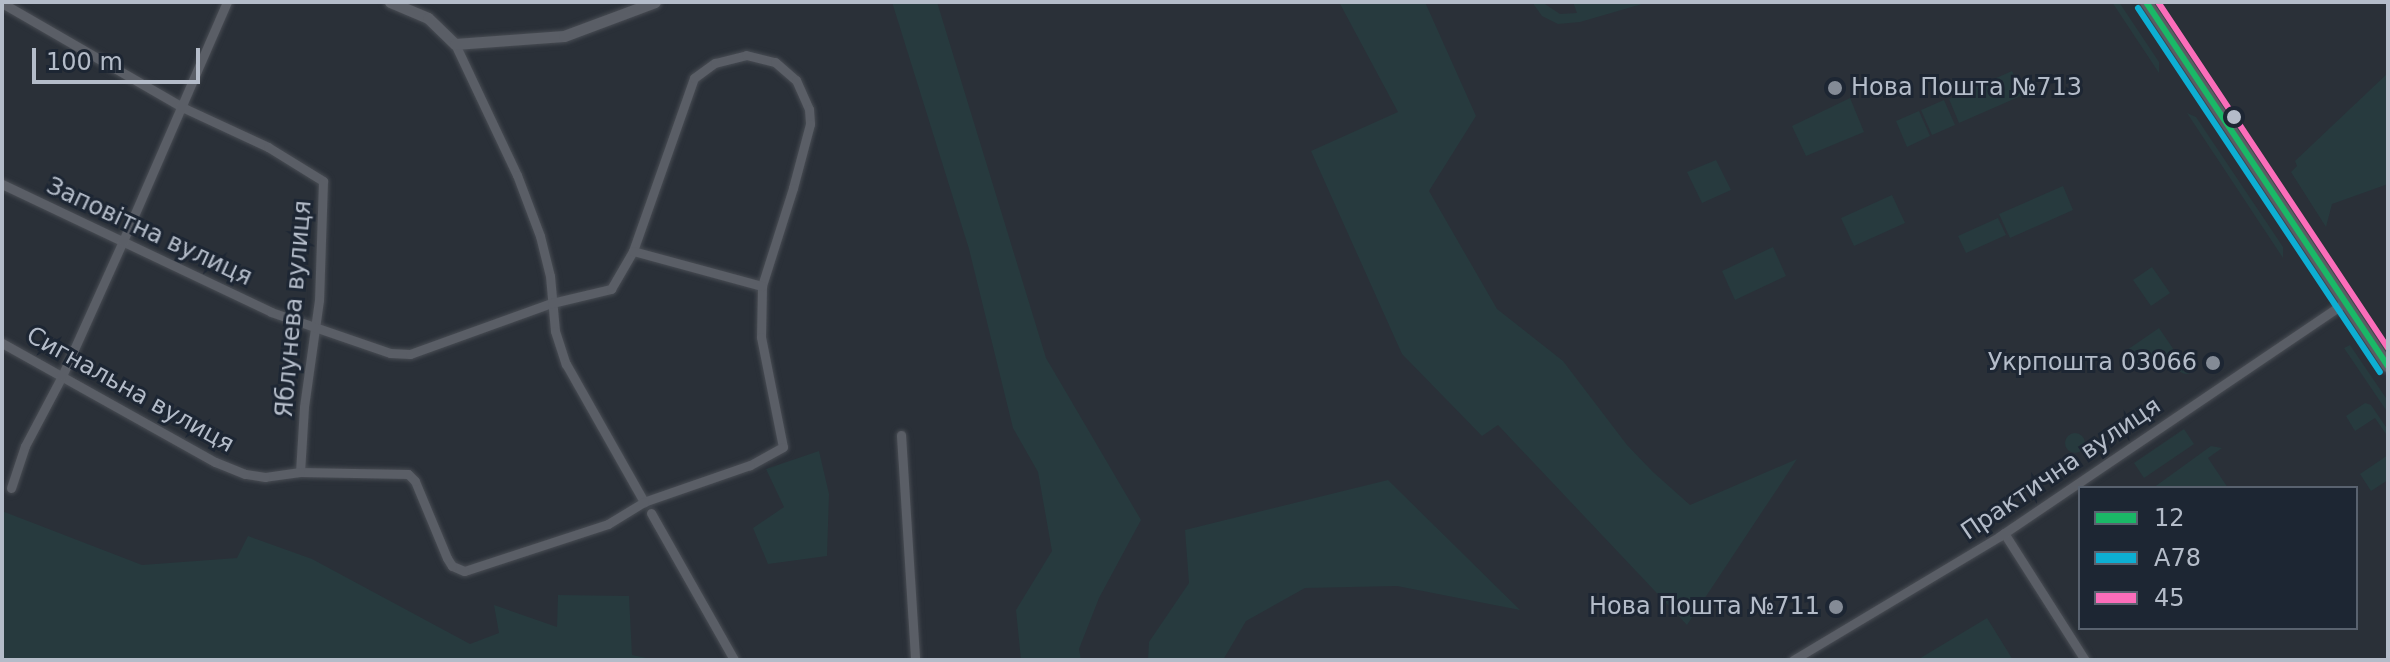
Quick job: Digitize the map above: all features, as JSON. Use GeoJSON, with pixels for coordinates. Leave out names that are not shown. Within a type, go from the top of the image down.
{"type":"FeatureCollection","features":[{"type":"Feature","properties":{"kind":"main road"},"geometry":{"type":"LineString","coordinates":[[2146,2],[2388,366]]}},
{"type":"Feature","properties":{"kind":"street"},"geometry":{"type":"LineString","coordinates":[[11,488],[25,446],[62,376],[184,108],[227,2]]}},
{"type":"Feature","properties":{"kind":"street"},"geometry":{"type":"LineString","coordinates":[[390,2],[428,18],[455,44],[517,175],[536,224],[555,331],[566,364],[644,502]]}},
{"type":"Feature","properties":{"kind":"street"},"geometry":{"type":"LineString","coordinates":[[455,44],[564,36],[655,2]]}},
{"type":"Feature","properties":{"kind":"street","name":"Яблунева вулиця"},"geometry":{"type":"LineString","coordinates":[[2,3],[184,108],[268,147],[323,181],[316,329],[304,407],[300,472]]}},
{"type":"Feature","properties":{"kind":"street","name":"Заповітна вулиця"},"geometry":{"type":"LineString","coordinates":[[2,184],[316,329],[390,353],[410,354],[552,303],[611,289],[633,251],[694,78],[729,57],[766,58],[796,80],[809,109],[810,124],[762,286],[761,337],[783,447],[750,465],[644,502]]}},
{"type":"Feature","properties":{"kind":"street"},"geometry":{"type":"LineString","coordinates":[[633,251],[762,286]]}},
{"type":"Feature","properties":{"kind":"street","name":"Практична вулиця"},"geometry":{"type":"LineString","coordinates":[[1793,660],[2004,533],[2345,302]]}},
{"type":"Feature","properties":{"kind":"street","name":"Сигнальна вулиця"},"geometry":{"type":"LineString","coordinates":[[2,343],[215,462],[265,477],[300,472],[408,474],[415,481],[447,558],[452,566],[464,571],[608,524],[644,502]]}},
{"type":"Feature","properties":{"kind":"street"},"geometry":{"type":"LineString","coordinates":[[901,435],[915,660]]}},
{"type":"Feature","properties":{"kind":"street"},"geometry":{"type":"LineString","coordinates":[[651,513],[734,660]]}},
{"type":"Feature","properties":{"kind":"street"},"geometry":{"type":"LineString","coordinates":[[2004,533],[2085,660]]}},
{"type":"Feature","properties":{"kind":"green space"},"geometry":{"type":"Polygon","coordinates":[[[892,2],[937,2],[1046,358],[1141,520],[1099,598],[1079,649],[1081,660],[1021,660],[1016,610],[1052,551],[1038,472],[1013,428],[969,249],[892,2]]]}},
{"type":"Feature","properties":{"kind":"green space"},"geometry":{"type":"Polygon","coordinates":[[[1339,2],[1425,2],[1476,116],[1429,191],[1497,309],[1563,361],[1627,445],[1653,472],[1690,505],[1797,459],[1687,625],[1498,425],[1482,436],[1402,354],[1311,151],[1398,112],[1339,2]]]}},
{"type":"Feature","properties":{"kind":"green space"},"geometry":{"type":"Polygon","coordinates":[[[1532,2],[1542,2],[1560,14],[1577,13],[1573,2],[1649,2],[1580,22],[1558,24],[1542,16],[1532,2]]]}},
{"type":"Feature","properties":{"kind":"green space"},"geometry":{"type":"Polygon","coordinates":[[[2112,2],[2119,2],[2159,62],[2159,73],[2112,2]]]}},
{"type":"Feature","properties":{"kind":"green space"},"geometry":{"type":"Polygon","coordinates":[[[2012,71],[2023,95],[1959,123],[1949,99],[2012,71]]]}},
{"type":"Feature","properties":{"kind":"green space"},"geometry":{"type":"Polygon","coordinates":[[[2388,73],[2388,184],[2332,204],[2326,227],[2291,172],[2297,166],[2295,161],[2388,73]]]}},
{"type":"Feature","properties":{"kind":"green space"},"geometry":{"type":"Polygon","coordinates":[[[1850,98],[1864,132],[1806,156],[1792,126],[1850,98]]]}},
{"type":"Feature","properties":{"kind":"green space"},"geometry":{"type":"Polygon","coordinates":[[[1944,100],[1955,125],[1932,135],[1921,110],[1944,100]]]}},
{"type":"Feature","properties":{"kind":"green space"},"geometry":{"type":"Polygon","coordinates":[[[1919,111],[1930,136],[1907,147],[1896,121],[1919,111]]]}},
{"type":"Feature","properties":{"kind":"green space"},"geometry":{"type":"Polygon","coordinates":[[[2187,113],[2196,117],[2283,247],[2283,258],[2187,113]]]}},
{"type":"Feature","properties":{"kind":"green space"},"geometry":{"type":"Polygon","coordinates":[[[1716,160],[1731,190],[1702,203],[1687,172],[1716,160]]]}},
{"type":"Feature","properties":{"kind":"green space"},"geometry":{"type":"Polygon","coordinates":[[[2063,186],[2073,210],[2010,238],[1999,214],[2063,186]]]}},
{"type":"Feature","properties":{"kind":"green space"},"geometry":{"type":"Polygon","coordinates":[[[1892,195],[1905,223],[1854,246],[1841,218],[1892,195]]]}},
{"type":"Feature","properties":{"kind":"green space"},"geometry":{"type":"Polygon","coordinates":[[[1998,218],[2006,235],[1966,253],[1958,236],[1998,218]]]}},
{"type":"Feature","properties":{"kind":"green space"},"geometry":{"type":"Polygon","coordinates":[[[1773,247],[1786,276],[1735,300],[1722,271],[1773,247]]]}},
{"type":"Feature","properties":{"kind":"green space"},"geometry":{"type":"Polygon","coordinates":[[[2152,267],[2170,293],[2151,306],[2133,280],[2152,267]]]}},
{"type":"Feature","properties":{"kind":"green space"},"geometry":{"type":"Polygon","coordinates":[[[2159,328],[2174,350],[2141,372],[2127,350],[2159,328]]]}},
{"type":"Feature","properties":{"kind":"green space"},"geometry":{"type":"Polygon","coordinates":[[[2350,345],[2388,401],[2388,413],[2344,348],[2350,345]]]}},
{"type":"Feature","properties":{"kind":"green space"},"geometry":{"type":"Polygon","coordinates":[[[2186,356],[2193,358],[2193,372],[2186,374],[2179,372],[2177,365],[2179,358],[2186,356]]]}},
{"type":"Feature","properties":{"kind":"green space"},"geometry":{"type":"Polygon","coordinates":[[[2365,403],[2371,405],[2388,430],[2388,437],[2375,418],[2355,431],[2346,416],[2365,403]]]}},
{"type":"Feature","properties":{"kind":"green space"},"geometry":{"type":"Polygon","coordinates":[[[2184,429],[2194,444],[2144,478],[2134,463],[2184,429]]]}},
{"type":"Feature","properties":{"kind":"green space"},"geometry":{"type":"Polygon","coordinates":[[[2075,433],[2082,436],[2085,443],[2082,450],[2075,453],[2068,450],[2065,443],[2068,436],[2075,433]]]}},
{"type":"Feature","properties":{"kind":"green space"},"geometry":{"type":"Polygon","coordinates":[[[2211,446],[2222,448],[2208,458],[2227,486],[2156,486],[2211,446]]]}},
{"type":"Feature","properties":{"kind":"green space"},"geometry":{"type":"Polygon","coordinates":[[[819,451],[829,494],[827,556],[768,564],[753,528],[784,507],[766,469],[819,451]]]}},
{"type":"Feature","properties":{"kind":"green space"},"geometry":{"type":"Polygon","coordinates":[[[2388,455],[2388,480],[2371,491],[2360,474],[2388,455]]]}},
{"type":"Feature","properties":{"kind":"green space"},"geometry":{"type":"Polygon","coordinates":[[[1388,480],[1520,610],[1397,586],[1305,588],[1246,621],[1223,660],[1148,660],[1149,642],[1189,583],[1185,530],[1388,480]]]}},
{"type":"Feature","properties":{"kind":"green space"},"geometry":{"type":"Polygon","coordinates":[[[2,511],[142,565],[237,558],[248,536],[312,559],[470,644],[499,633],[494,605],[557,627],[558,595],[629,596],[632,655],[656,660],[2,660],[2,511]]]}},
{"type":"Feature","properties":{"kind":"green space"},"geometry":{"type":"Polygon","coordinates":[[[1987,618],[2013,660],[1917,660],[1987,618]]]}},
{"type":"Feature","properties":{"kind":"transit line","name":"12"},"geometry":{"type":"LineString","coordinates":[[2146,2],[2388,366]]}},
{"type":"Feature","properties":{"kind":"transit line","name":"45"},"geometry":{"type":"LineString","coordinates":[[2158,2],[2388,348]]}},
{"type":"Feature","properties":{"kind":"transit line","name":"А78"},"geometry":{"type":"LineString","coordinates":[[2138,8],[2380,372]]}},
{"type":"Feature","properties":{"kind":"place","name":"Нова Пошта №713"},"geometry":{"type":"Point","coordinates":[1835,88]}},
{"type":"Feature","properties":{"kind":"place","name":"Укрпошта 03066"},"geometry":{"type":"Point","coordinates":[2213,363]}},
{"type":"Feature","properties":{"kind":"place","name":"Нова Пошта №711"},"geometry":{"type":"Point","coordinates":[1836,607]}}]}
